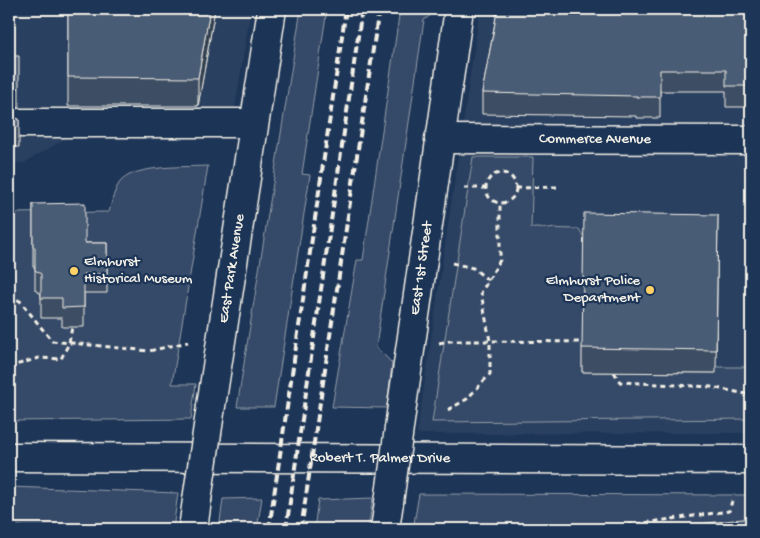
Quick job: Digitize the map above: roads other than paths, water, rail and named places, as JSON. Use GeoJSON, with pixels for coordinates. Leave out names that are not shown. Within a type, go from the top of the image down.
{"type":"FeatureCollection","features":[{"type":"Feature","properties":{"kind":"street","name":"East Park Avenue"},"geometry":{"type":"LineString","coordinates":[[193,529],[272,9]]}},
{"type":"Feature","properties":{"kind":"street","name":"East 1st Street"},"geometry":{"type":"LineString","coordinates":[[385,529],[459,9]]}},
{"type":"Feature","properties":{"kind":"street"},"geometry":{"type":"LineString","coordinates":[[19,123],[254,123]]}},
{"type":"Feature","properties":{"kind":"street","name":"Commerce Avenue"},"geometry":{"type":"LineString","coordinates":[[439,139],[751,140]]}},
{"type":"Feature","properties":{"kind":"street","name":"Robert T. Palmer Drive"},"geometry":{"type":"LineString","coordinates":[[9,457],[751,460]]}},
{"type":"Feature","properties":{"kind":"railway"},"geometry":{"type":"LineString","coordinates":[[269,529],[346,9]]}},
{"type":"Feature","properties":{"kind":"railway"},"geometry":{"type":"LineString","coordinates":[[286,529],[362,9]]}},
{"type":"Feature","properties":{"kind":"railway"},"geometry":{"type":"LineString","coordinates":[[301,529],[379,9]]}},
{"type":"Feature","properties":{"kind":"place","name":"Elmhurst Historical Museum"},"geometry":{"type":"Point","coordinates":[74,271]}},
{"type":"Feature","properties":{"kind":"place","name":"Elmhurst Police Department"},"geometry":{"type":"Point","coordinates":[650,290]}}]}
